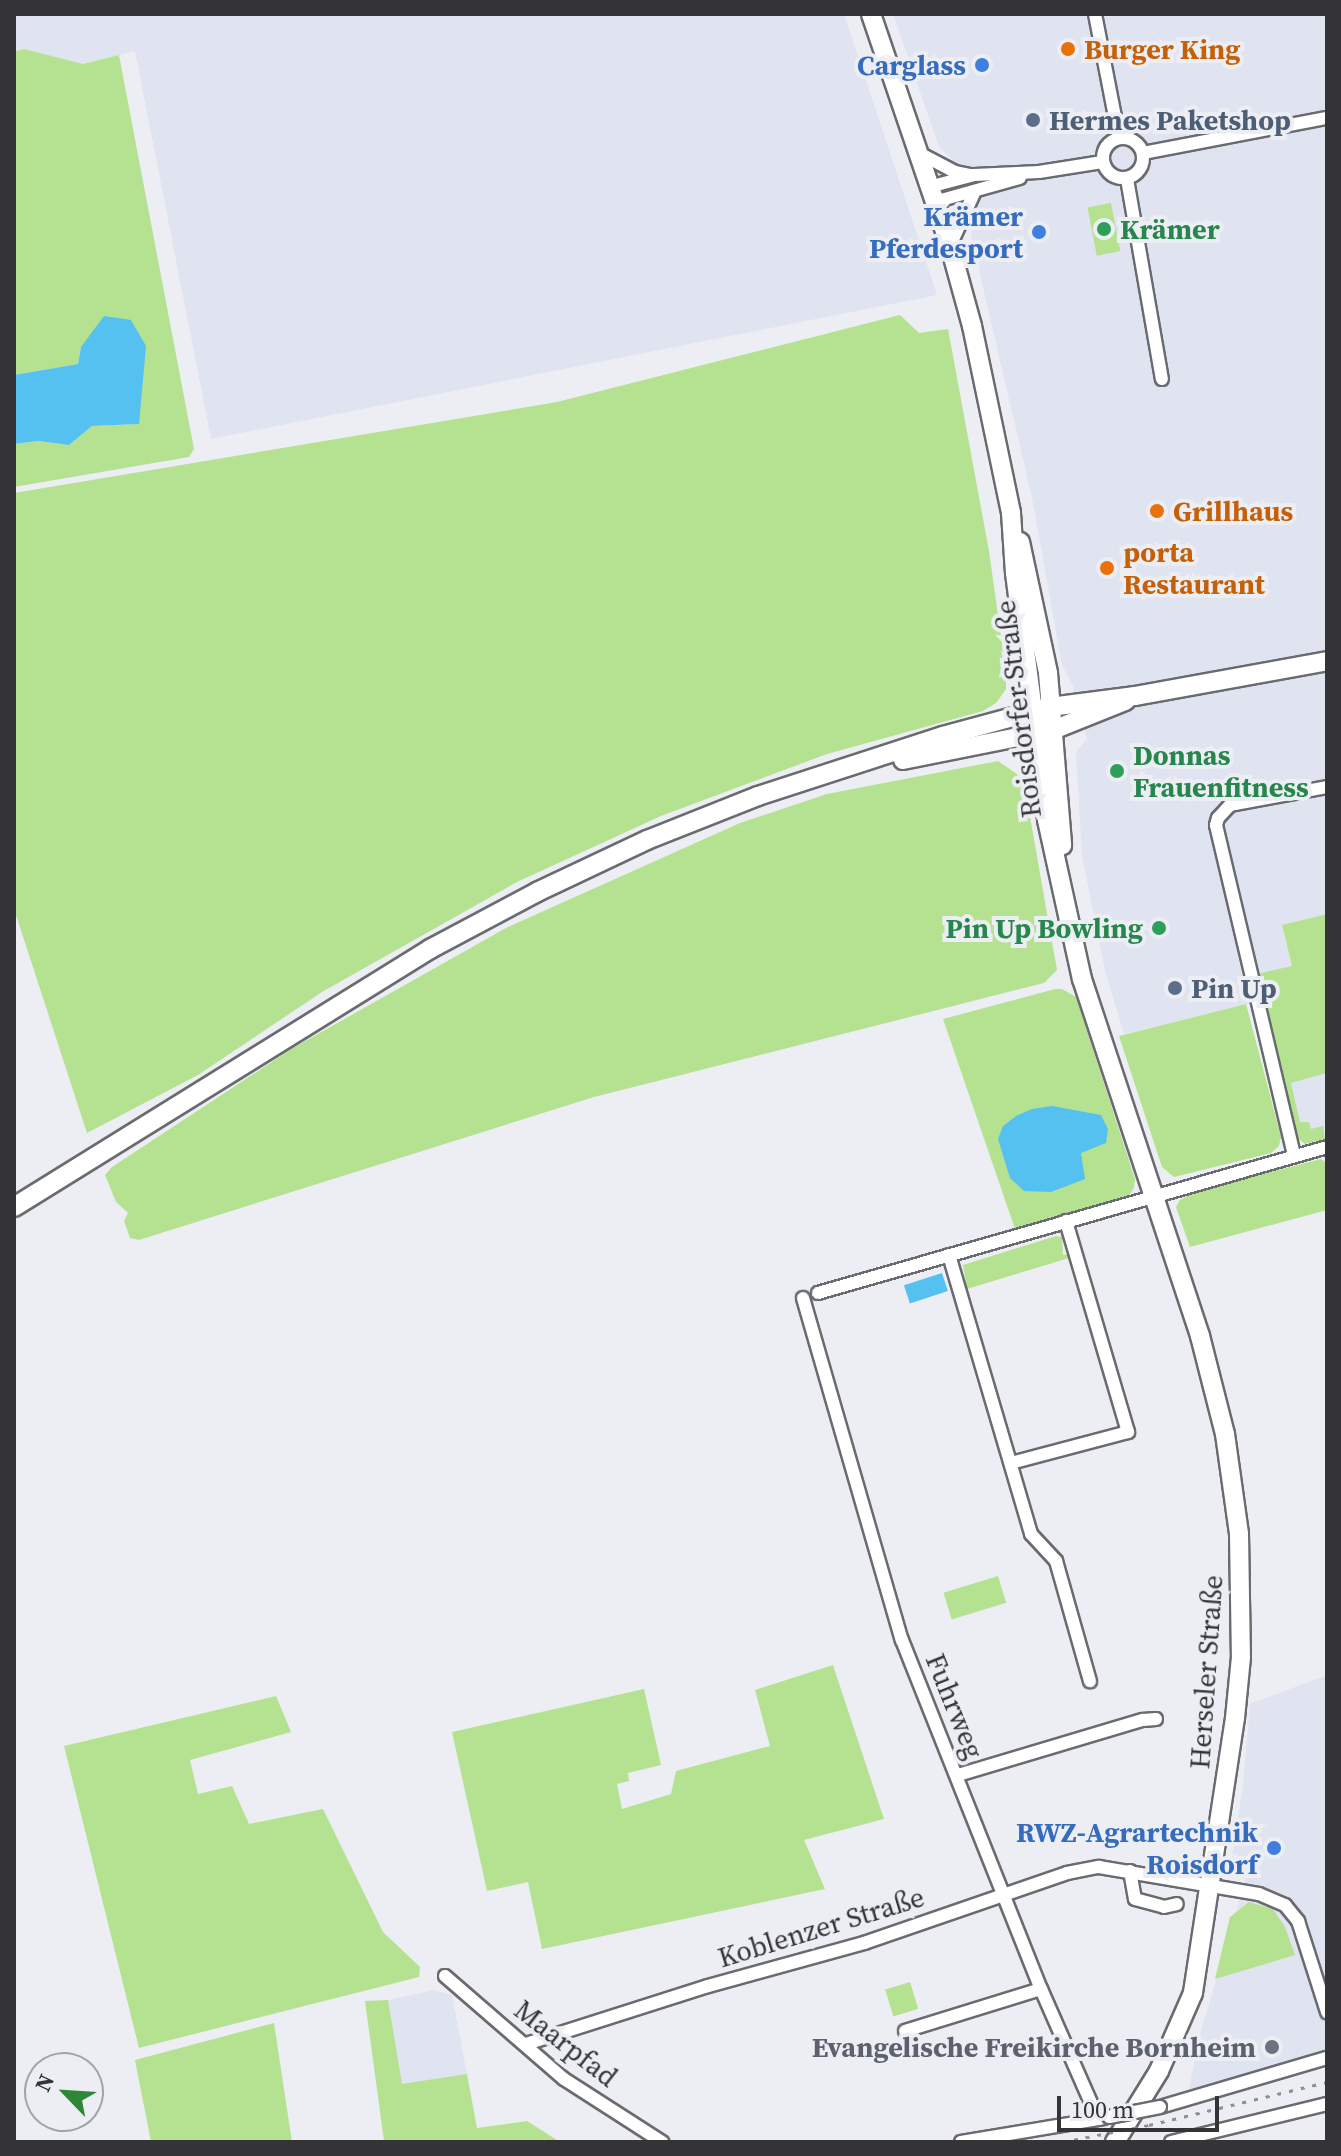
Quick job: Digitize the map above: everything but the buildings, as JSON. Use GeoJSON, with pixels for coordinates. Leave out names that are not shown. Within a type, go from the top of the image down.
{"type":"FeatureCollection","features":[{"type":"Feature","properties":{"kind":"main road","name":"Roisdorfer Straße"},"geometry":{"type":"LineString","coordinates":[[871,14],[950,246],[990,399],[1011,513],[1029,575],[1065,901],[1082,979],[1100,1038],[1155,1194]]}},
{"type":"Feature","properties":{"kind":"main road"},"geometry":{"type":"LineString","coordinates":[[14,1207],[416,957],[537,892],[647,840],[758,796],[943,736],[1042,710],[1327,661]]}},
{"type":"Feature","properties":{"kind":"main road"},"geometry":{"type":"LineString","coordinates":[[841,770],[1044,732],[1135,696]]}},
{"type":"Feature","properties":{"kind":"main road","name":"Herseler Straße"},"geometry":{"type":"LineString","coordinates":[[1115,2142],[1159,2071],[1180,2030],[1193,1993],[1212,1885],[1241,1657],[1239,1534],[1220,1408],[1155,1194]]}},
{"type":"Feature","properties":{"kind":"street"},"geometry":{"type":"LineString","coordinates":[[1095,14],[1119,138]]}},
{"type":"Feature","properties":{"kind":"street"},"geometry":{"type":"LineString","coordinates":[[1143,153],[1327,118]]}},
{"type":"Feature","properties":{"kind":"street"},"geometry":{"type":"LineString","coordinates":[[1119,138],[1134,141],[1143,153],[1140,169],[1127,179],[1111,175],[1102,162],[1106,146],[1119,138]]}},
{"type":"Feature","properties":{"kind":"street"},"geometry":{"type":"LineString","coordinates":[[919,153],[955,172],[974,175],[1039,172],[1102,162]]}},
{"type":"Feature","properties":{"kind":"street"},"geometry":{"type":"LineString","coordinates":[[932,195],[974,193],[1039,172]]}},
{"type":"Feature","properties":{"kind":"street"},"geometry":{"type":"LineString","coordinates":[[932,195],[974,175]]}},
{"type":"Feature","properties":{"kind":"street"},"geometry":{"type":"LineString","coordinates":[[1127,179],[1162,379]]}},
{"type":"Feature","properties":{"kind":"street"},"geometry":{"type":"LineString","coordinates":[[950,246],[974,193]]}},
{"type":"Feature","properties":{"kind":"street"},"geometry":{"type":"LineString","coordinates":[[1294,1155],[1216,825],[1230,805],[1327,787]]}},
{"type":"Feature","properties":{"kind":"street"},"geometry":{"type":"LineString","coordinates":[[818,1293],[1327,1147]]}},
{"type":"Feature","properties":{"kind":"street"},"geometry":{"type":"LineString","coordinates":[[1011,1463],[1128,1432],[1066,1221]]}},
{"type":"Feature","properties":{"kind":"street"},"geometry":{"type":"LineString","coordinates":[[949,1255],[1031,1534],[1056,1561],[1090,1681]]}},
{"type":"Feature","properties":{"kind":"street","name":"Fuhrweg"},"geometry":{"type":"LineString","coordinates":[[803,1298],[902,1640],[1041,1989],[1103,2118]]}},
{"type":"Feature","properties":{"kind":"street"},"geometry":{"type":"LineString","coordinates":[[958,1775],[1143,1720],[1156,1719]]}},
{"type":"Feature","properties":{"kind":"street","name":"Koblenzer Straße"},"geometry":{"type":"LineString","coordinates":[[526,2044],[708,1986],[864,1943],[1003,1895],[1099,1867],[1259,1894],[1292,1912],[1327,2012]]}},
{"type":"Feature","properties":{"kind":"street"},"geometry":{"type":"LineString","coordinates":[[1130,1871],[1135,1899],[1164,1907],[1177,1904]]}},
{"type":"Feature","properties":{"kind":"street","name":"Maarpfad"},"geometry":{"type":"LineString","coordinates":[[445,1976],[564,2079],[662,2142]]}},
{"type":"Feature","properties":{"kind":"street"},"geometry":{"type":"LineString","coordinates":[[905,2031],[1041,1989]]}},
{"type":"Feature","properties":{"kind":"street"},"geometry":{"type":"LineString","coordinates":[[961,2142],[1160,2107],[1327,2058]]}},
{"type":"Feature","properties":{"kind":"street"},"geometry":{"type":"LineString","coordinates":[[1171,2142],[1327,2104]]}},
{"type":"Feature","properties":{"kind":"shaded area"},"geometry":{"type":"Polygon","coordinates":[[[14,14],[844,14],[937,295],[211,439],[135,51],[83,64],[24,49],[14,52],[14,14]]]}},
{"type":"Feature","properties":{"kind":"shaded area"},"geometry":{"type":"Polygon","coordinates":[[[893,14],[1327,14],[1327,914],[1282,925],[1292,966],[1259,1001],[1124,1034],[1105,971],[1082,856],[1076,752],[1087,739],[1073,686],[1062,665],[1032,498],[971,236],[973,220],[951,158],[939,147],[893,14]]]}},
{"type":"Feature","properties":{"kind":"shaded area"},"geometry":{"type":"Polygon","coordinates":[[[1327,1073],[1327,1141],[1323,1127],[1310,1130],[1300,1122],[1291,1083],[1327,1073]]]}},
{"type":"Feature","properties":{"kind":"shaded area"},"geometry":{"type":"Polygon","coordinates":[[[1327,1675],[1327,2052],[1188,2095],[1198,2041],[1246,1878],[1234,1875],[1231,1865],[1243,1785],[1250,1704],[1327,1675]]]}},
{"type":"Feature","properties":{"kind":"shaded area"},"geometry":{"type":"Polygon","coordinates":[[[434,1990],[452,1995],[467,2074],[402,2085],[388,2000],[434,1990]]]}},
{"type":"Feature","properties":{"kind":"green space"},"geometry":{"type":"Polygon","coordinates":[[[24,49],[83,64],[119,55],[194,449],[189,457],[14,487],[14,444],[38,441],[69,445],[92,426],[138,424],[81,347],[78,364],[14,375],[14,52],[24,49]]]}},
{"type":"Feature","properties":{"kind":"green space","name":"Krämer"},"geometry":{"type":"Polygon","coordinates":[[[1111,203],[1120,251],[1097,256],[1087,208],[1111,203]]]}},
{"type":"Feature","properties":{"kind":"green space"},"geometry":{"type":"Polygon","coordinates":[[[900,315],[919,333],[948,329],[989,551],[1006,672],[1006,689],[996,703],[983,711],[827,754],[661,816],[517,882],[322,992],[198,1075],[87,1133],[14,909],[14,493],[557,402],[900,315]]]}},
{"type":"Feature","properties":{"kind":"green space"},"geometry":{"type":"Polygon","coordinates":[[[998,761],[1017,774],[1025,788],[1057,970],[1044,983],[594,1097],[139,1240],[130,1238],[124,1221],[128,1213],[116,1202],[105,1175],[112,1167],[293,1048],[506,928],[740,823],[827,794],[998,761]]]}},
{"type":"Feature","properties":{"kind":"green space"},"geometry":{"type":"Polygon","coordinates":[[[1327,914],[1327,1073],[1291,1083],[1300,1122],[1309,1122],[1311,1129],[1323,1126],[1325,1139],[1305,1144],[1297,1138],[1253,975],[1292,966],[1282,925],[1327,914]]]}},
{"type":"Feature","properties":{"kind":"green space"},"geometry":{"type":"Polygon","coordinates":[[[1062,989],[1076,997],[1135,1179],[1134,1188],[1129,1195],[1015,1229],[943,1019],[1062,989]]]}},
{"type":"Feature","properties":{"kind":"green space"},"geometry":{"type":"Polygon","coordinates":[[[1246,1004],[1281,1137],[1279,1146],[1271,1153],[1174,1177],[1162,1167],[1119,1036],[1246,1004]]]}},
{"type":"Feature","properties":{"kind":"green space"},"geometry":{"type":"Polygon","coordinates":[[[1321,1159],[1327,1163],[1327,1210],[1190,1247],[1176,1207],[1180,1200],[1197,1191],[1321,1159]]]}},
{"type":"Feature","properties":{"kind":"green space"},"geometry":{"type":"Polygon","coordinates":[[[1056,1236],[1062,1237],[1063,1255],[1068,1254],[1069,1258],[967,1289],[963,1265],[1056,1236]]]}},
{"type":"Feature","properties":{"kind":"green space"},"geometry":{"type":"Polygon","coordinates":[[[998,1576],[1006,1603],[952,1619],[943,1593],[998,1576]]]}},
{"type":"Feature","properties":{"kind":"green space"},"geometry":{"type":"Polygon","coordinates":[[[833,1665],[884,1819],[804,1840],[825,1889],[542,1949],[528,1882],[487,1891],[452,1732],[644,1689],[661,1765],[628,1773],[629,1781],[617,1784],[622,1809],[671,1794],[676,1771],[770,1746],[755,1690],[833,1665]]]}},
{"type":"Feature","properties":{"kind":"green space"},"geometry":{"type":"Polygon","coordinates":[[[276,1696],[291,1732],[190,1760],[198,1794],[232,1786],[249,1824],[323,1809],[383,1932],[420,1967],[419,1977],[139,2048],[64,1746],[276,1696]]]}},
{"type":"Feature","properties":{"kind":"green space"},"geometry":{"type":"Polygon","coordinates":[[[1249,1902],[1273,1909],[1285,1927],[1295,1955],[1215,1979],[1230,1917],[1249,1902]]]}},
{"type":"Feature","properties":{"kind":"green space"},"geometry":{"type":"Polygon","coordinates":[[[910,1982],[918,2009],[893,2016],[885,1990],[910,1982]]]}},
{"type":"Feature","properties":{"kind":"green space"},"geometry":{"type":"Polygon","coordinates":[[[388,2000],[402,2084],[467,2074],[477,2128],[527,2121],[560,2142],[381,2142],[384,2141],[365,2001],[388,2000]]]}},
{"type":"Feature","properties":{"kind":"green space"},"geometry":{"type":"Polygon","coordinates":[[[274,2023],[292,2142],[151,2142],[135,2060],[274,2023]]]}},
{"type":"Feature","properties":{"kind":"water"},"geometry":{"type":"Polygon","coordinates":[[[104,316],[131,320],[146,346],[139,424],[92,426],[69,445],[38,441],[14,444],[14,375],[78,364],[81,347],[104,316]]]}},
{"type":"Feature","properties":{"kind":"water"},"geometry":{"type":"Polygon","coordinates":[[[1052,1106],[1101,1115],[1108,1129],[1106,1143],[1081,1153],[1085,1179],[1051,1192],[1024,1191],[1010,1178],[998,1139],[1003,1126],[1016,1116],[1032,1109],[1052,1106]]]}},
{"type":"Feature","properties":{"kind":"water"},"geometry":{"type":"Polygon","coordinates":[[[942,1273],[948,1291],[910,1303],[904,1285],[942,1273]]]}},
{"type":"Feature","properties":{"kind":"railway"},"geometry":{"type":"LineString","coordinates":[[1062,2142],[1149,2125],[1327,2082]]}},
{"type":"Feature","properties":{"kind":"place","name":"Burger King"},"geometry":{"type":"Point","coordinates":[1068,49]}},
{"type":"Feature","properties":{"kind":"place","name":"Carglass"},"geometry":{"type":"Point","coordinates":[982,65]}},
{"type":"Feature","properties":{"kind":"place","name":"Hermes Paketshop"},"geometry":{"type":"Point","coordinates":[1033,120]}},
{"type":"Feature","properties":{"kind":"place","name":"Krämer"},"geometry":{"type":"Point","coordinates":[1104,229]}},
{"type":"Feature","properties":{"kind":"place","name":"Krämer Pferdesport"},"geometry":{"type":"Point","coordinates":[1039,232]}},
{"type":"Feature","properties":{"kind":"place","name":"Grillhaus"},"geometry":{"type":"Point","coordinates":[1157,511]}},
{"type":"Feature","properties":{"kind":"place","name":"porta Restaurant"},"geometry":{"type":"Point","coordinates":[1107,568]}},
{"type":"Feature","properties":{"kind":"place","name":"Donnas Frauenfitness"},"geometry":{"type":"Point","coordinates":[1117,771]}},
{"type":"Feature","properties":{"kind":"place","name":"Pin Up Bowling"},"geometry":{"type":"Point","coordinates":[1159,928]}},
{"type":"Feature","properties":{"kind":"place","name":"Pin Up"},"geometry":{"type":"Point","coordinates":[1175,988]}},
{"type":"Feature","properties":{"kind":"place","name":"RWZ-Agrartechnik Roisdorf"},"geometry":{"type":"Point","coordinates":[1274,1848]}},
{"type":"Feature","properties":{"kind":"place","name":"Evangelische Freikirche Bornheim"},"geometry":{"type":"Point","coordinates":[1272,2047]}}]}
